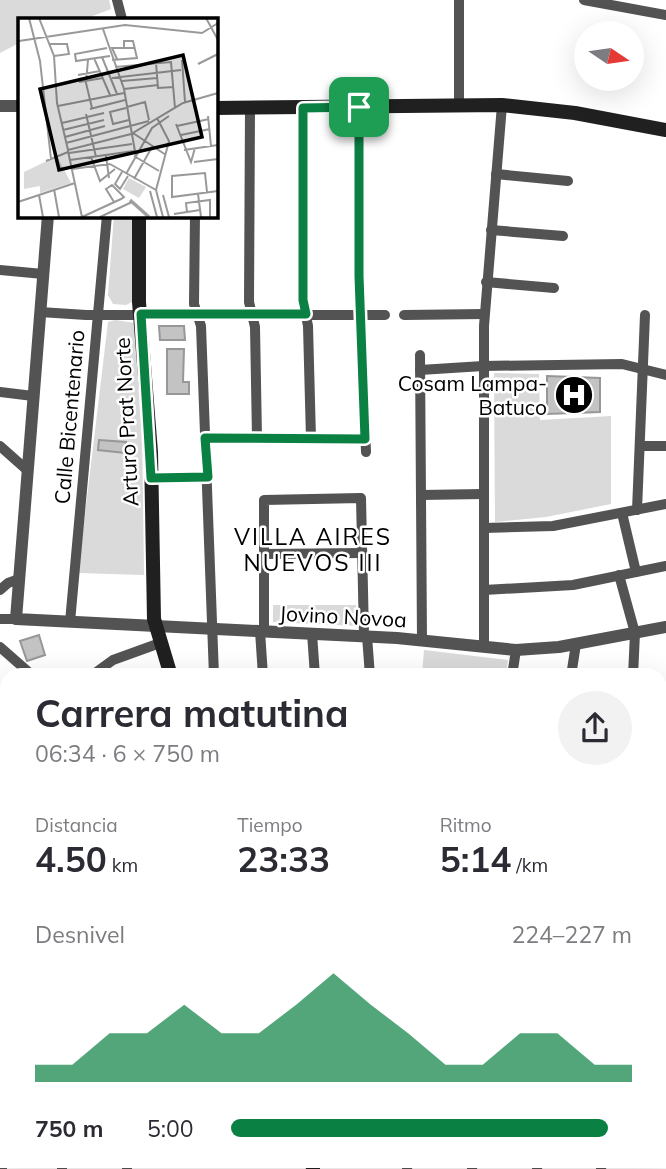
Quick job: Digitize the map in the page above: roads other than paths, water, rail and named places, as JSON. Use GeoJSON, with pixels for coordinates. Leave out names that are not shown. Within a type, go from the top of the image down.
{"type":"FeatureCollection","features":[{"type":"Feature","properties":{"kind":"main road"},"geometry":{"type":"LineString","coordinates":[[217,108],[502,105],[575,113],[666,130]]}},
{"type":"Feature","properties":{"kind":"main road","name":"Arturo Prat Norte"},"geometry":{"type":"LineString","coordinates":[[139,217],[155,626],[168,668]]}},
{"type":"Feature","properties":{"kind":"street"},"geometry":{"type":"LineString","coordinates":[[117,0],[122,18]]}},
{"type":"Feature","properties":{"kind":"street"},"geometry":{"type":"LineString","coordinates":[[458,104],[459,0]]}},
{"type":"Feature","properties":{"kind":"street"},"geometry":{"type":"LineString","coordinates":[[584,0],[666,15]]}},
{"type":"Feature","properties":{"kind":"street"},"geometry":{"type":"LineString","coordinates":[[484,647],[484,314],[502,105]]}},
{"type":"Feature","properties":{"kind":"street"},"geometry":{"type":"LineString","coordinates":[[0,106],[18,106]]}},
{"type":"Feature","properties":{"kind":"street"},"geometry":{"type":"LineString","coordinates":[[359,107],[359,276],[366,452]]}},
{"type":"Feature","properties":{"kind":"street"},"geometry":{"type":"LineString","coordinates":[[250,108],[249,302],[255,327],[257,438]]}},
{"type":"Feature","properties":{"kind":"street"},"geometry":{"type":"LineString","coordinates":[[303,108],[303,300],[308,326],[311,439]]}},
{"type":"Feature","properties":{"kind":"street"},"geometry":{"type":"LineString","coordinates":[[496,174],[568,181]]}},
{"type":"Feature","properties":{"kind":"street"},"geometry":{"type":"LineString","coordinates":[[0,619],[16,619],[48,217]]}},
{"type":"Feature","properties":{"kind":"street","name":"Calle Bicentenario"},"geometry":{"type":"LineString","coordinates":[[71,622],[107,217]]}},
{"type":"Feature","properties":{"kind":"street"},"geometry":{"type":"LineString","coordinates":[[195,217],[194,304],[201,326],[214,668]]}},
{"type":"Feature","properties":{"kind":"street"},"geometry":{"type":"LineString","coordinates":[[491,230],[563,236]]}},
{"type":"Feature","properties":{"kind":"street"},"geometry":{"type":"LineString","coordinates":[[0,270],[43,274]]}},
{"type":"Feature","properties":{"kind":"street"},"geometry":{"type":"LineString","coordinates":[[486,282],[554,288]]}},
{"type":"Feature","properties":{"kind":"street"},"geometry":{"type":"LineString","coordinates":[[40,312],[385,315]]}},
{"type":"Feature","properties":{"kind":"street"},"geometry":{"type":"LineString","coordinates":[[404,315],[484,314]]}},
{"type":"Feature","properties":{"kind":"street"},"geometry":{"type":"LineString","coordinates":[[637,510],[645,315]]}},
{"type":"Feature","properties":{"kind":"street"},"geometry":{"type":"LineString","coordinates":[[419,355],[422,640]]}},
{"type":"Feature","properties":{"kind":"street"},"geometry":{"type":"LineString","coordinates":[[420,370],[483,366],[622,364],[666,375]]}},
{"type":"Feature","properties":{"kind":"street"},"geometry":{"type":"LineString","coordinates":[[0,392],[33,396]]}},
{"type":"Feature","properties":{"kind":"street"},"geometry":{"type":"LineString","coordinates":[[205,438],[365,439]]}},
{"type":"Feature","properties":{"kind":"street"},"geometry":{"type":"LineString","coordinates":[[0,446],[27,470]]}},
{"type":"Feature","properties":{"kind":"street"},"geometry":{"type":"LineString","coordinates":[[640,446],[666,446]]}},
{"type":"Feature","properties":{"kind":"street"},"geometry":{"type":"LineString","coordinates":[[151,478],[208,477]]}},
{"type":"Feature","properties":{"kind":"street"},"geometry":{"type":"LineString","coordinates":[[421,495],[483,494]]}},
{"type":"Feature","properties":{"kind":"street"},"geometry":{"type":"LineString","coordinates":[[263,668],[264,500],[361,498],[369,668]]}},
{"type":"Feature","properties":{"kind":"street"},"geometry":{"type":"LineString","coordinates":[[484,528],[553,526],[666,504]]}},
{"type":"Feature","properties":{"kind":"street"},"geometry":{"type":"LineString","coordinates":[[622,513],[636,572]]}},
{"type":"Feature","properties":{"kind":"street"},"geometry":{"type":"LineString","coordinates":[[264,554],[362,553]]}},
{"type":"Feature","properties":{"kind":"street"},"geometry":{"type":"LineString","coordinates":[[484,590],[559,587],[666,566]]}},
{"type":"Feature","properties":{"kind":"street"},"geometry":{"type":"LineString","coordinates":[[619,575],[635,633],[633,668]]}},
{"type":"Feature","properties":{"kind":"street"},"geometry":{"type":"LineString","coordinates":[[0,590],[19,579]]}},
{"type":"Feature","properties":{"kind":"street","name":"Jovino Novoa"},"geometry":{"type":"LineString","coordinates":[[16,619],[366,636],[516,650],[576,644],[666,627]]}},
{"type":"Feature","properties":{"kind":"street"},"geometry":{"type":"LineString","coordinates":[[312,633],[314,668]]}},
{"type":"Feature","properties":{"kind":"street"},"geometry":{"type":"LineString","coordinates":[[102,668],[113,660],[160,643]]}},
{"type":"Feature","properties":{"kind":"street"},"geometry":{"type":"LineString","coordinates":[[573,668],[576,644]]}},
{"type":"Feature","properties":{"kind":"street"},"geometry":{"type":"LineString","coordinates":[[0,647],[24,668]]}},
{"type":"Feature","properties":{"kind":"street"},"geometry":{"type":"LineString","coordinates":[[513,668],[516,650]]}},
{"type":"Feature","properties":{"kind":"place","name":"Cosam Lampa- Batuco"},"geometry":{"type":"Point","coordinates":[574,395]}},
{"type":"Feature","properties":{"kind":"district","name":"VILLA AIRES NUEVOS III"},"geometry":{"type":"Point","coordinates":[313,549]}}]}
